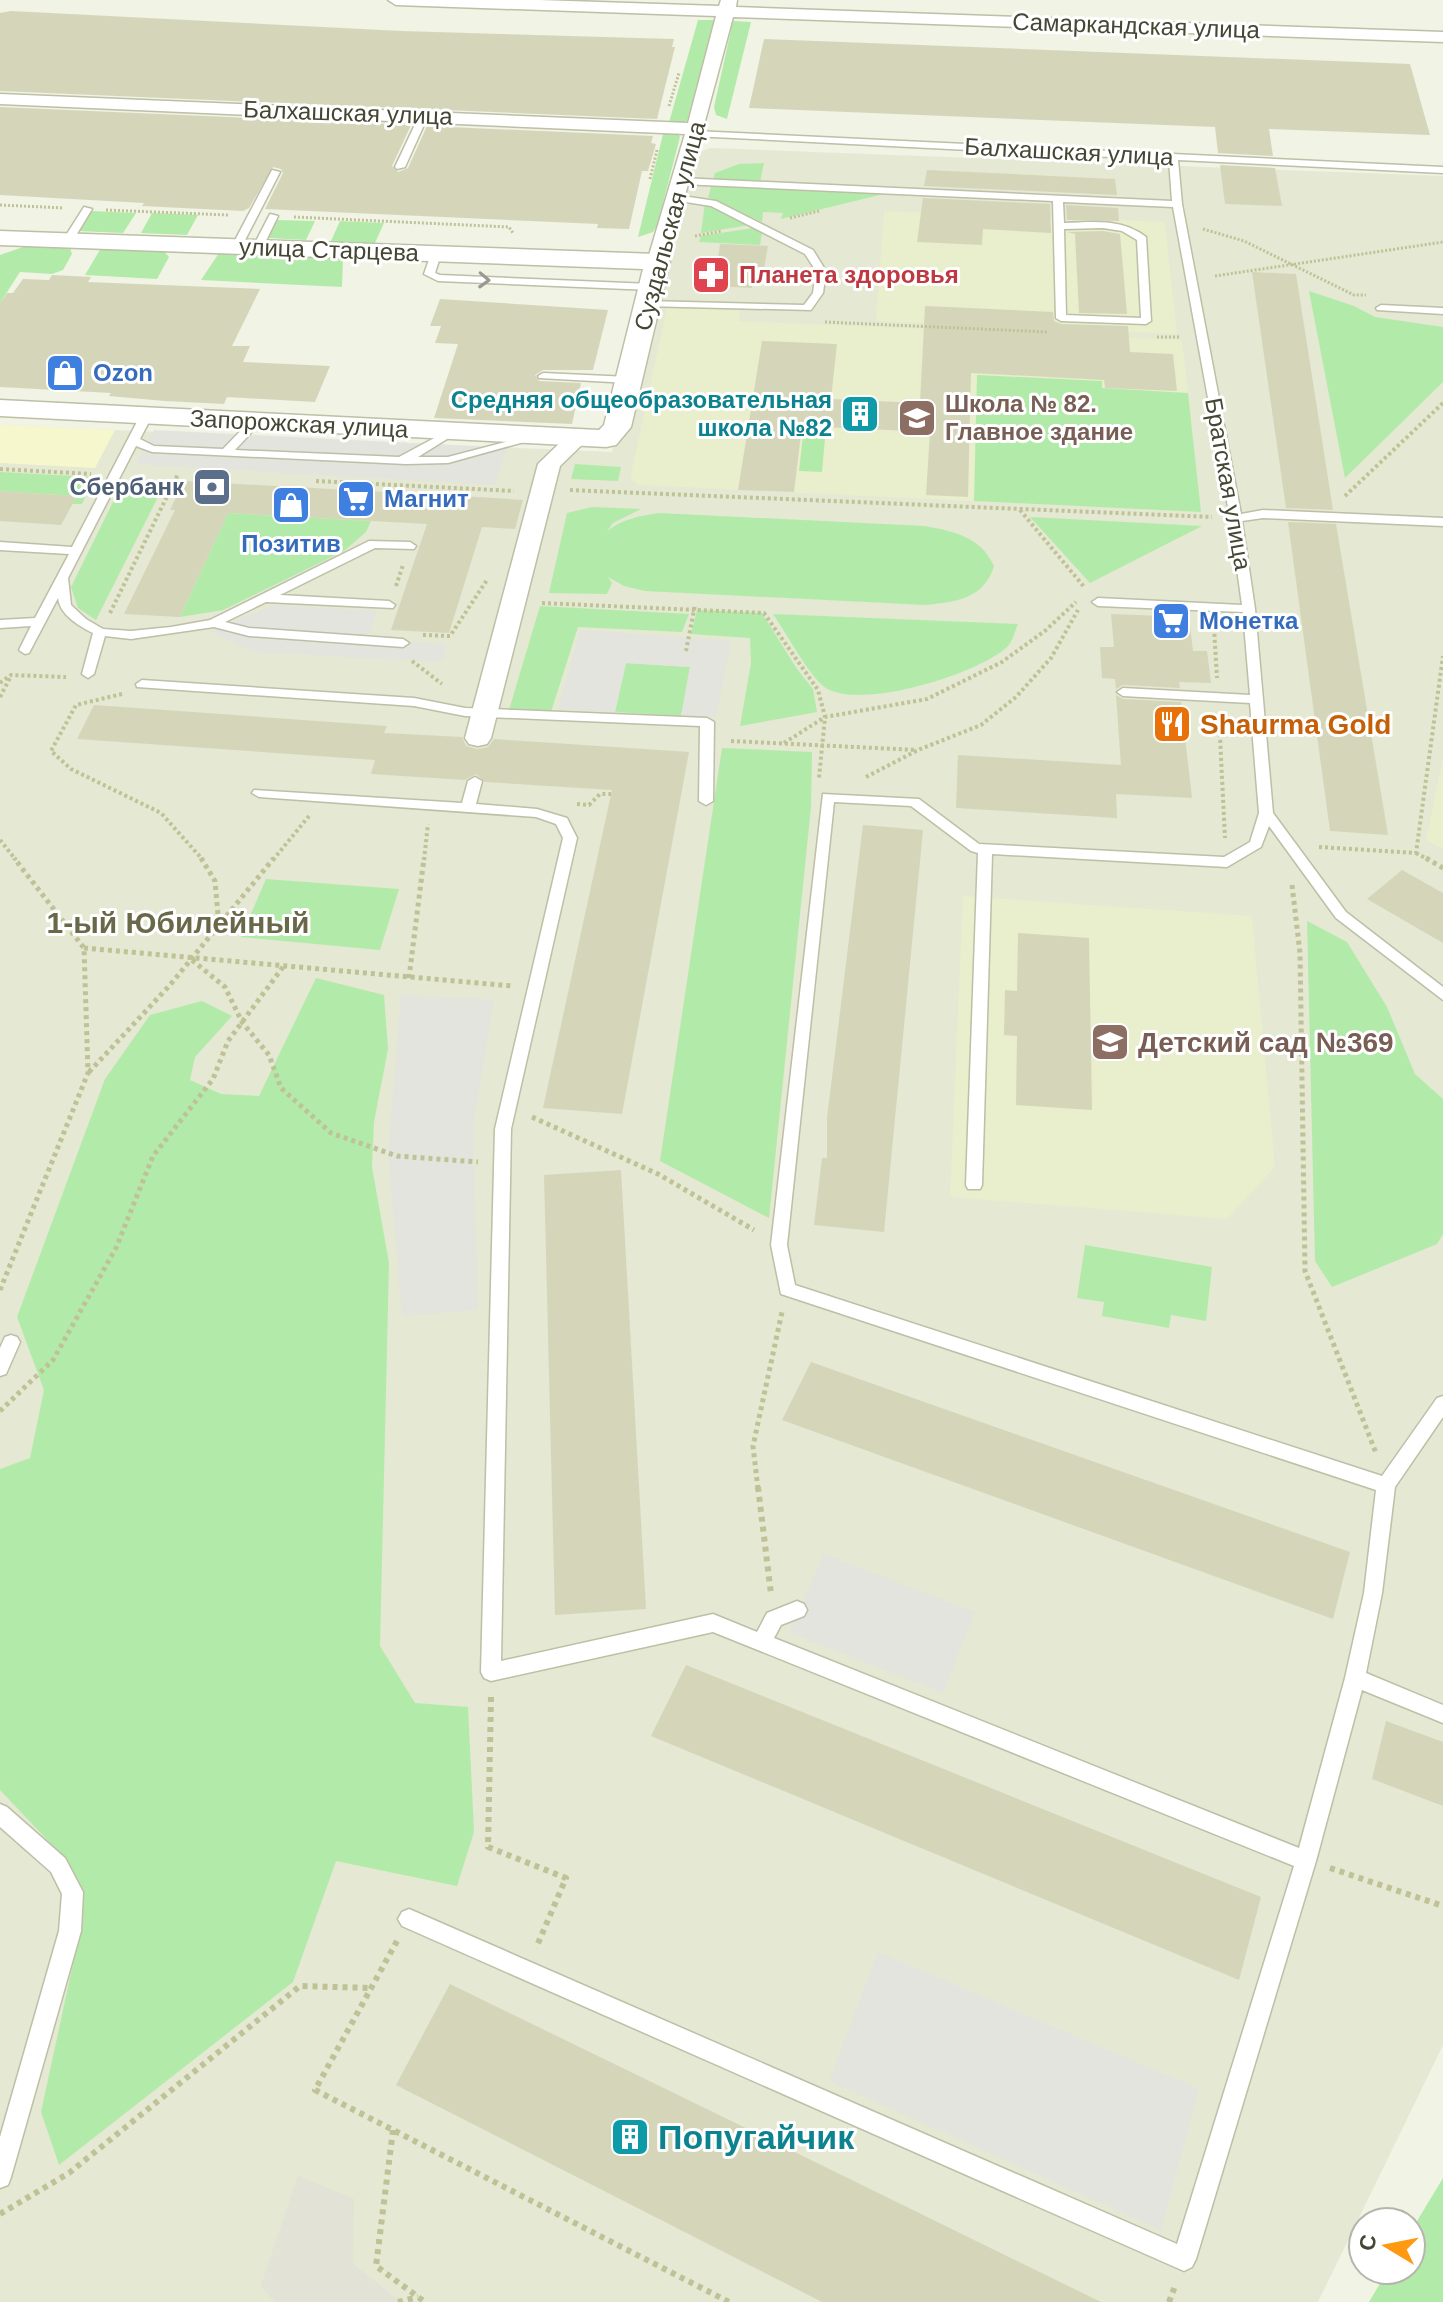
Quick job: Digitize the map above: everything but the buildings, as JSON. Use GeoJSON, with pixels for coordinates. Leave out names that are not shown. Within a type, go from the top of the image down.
{"type":"FeatureCollection","features":[{"type":"Feature","properties":{"kind":"street","name":"Самаркандская улица"},"geometry":{"type":"LineString","coordinates":[[396,0],[728,6],[1443,37]]}},
{"type":"Feature","properties":{"kind":"street","name":"Суздальская улица"},"geometry":{"type":"LineString","coordinates":[[588,439],[611,437],[616,431],[652,284],[728,6]]}},
{"type":"Feature","properties":{"kind":"street","name":"Балхашская улица"},"geometry":{"type":"LineString","coordinates":[[0,99],[423,116],[696,132]]}},
{"type":"Feature","properties":{"kind":"street","name":"улица Старцева"},"geometry":{"type":"LineString","coordinates":[[0,238],[436,254],[652,284]]}},
{"type":"Feature","properties":{"kind":"street","name":"Запорожская улица"},"geometry":{"type":"LineString","coordinates":[[0,408],[140,428],[255,422],[588,439]]}},
{"type":"Feature","properties":{"kind":"street"},"geometry":{"type":"LineString","coordinates":[[478,738],[474,712],[549,464],[588,439]]}},
{"type":"Feature","properties":{"kind":"lane"},"geometry":{"type":"LineString","coordinates":[[400,167],[423,116]]}},
{"type":"Feature","properties":{"kind":"lane","name":"Балхашская улица"},"geometry":{"type":"LineString","coordinates":[[696,132],[1443,170]]}},
{"type":"Feature","properties":{"kind":"lane","name":"Братская улица"},"geometry":{"type":"LineString","coordinates":[[1173,157],[1177,204],[1236,518],[1249,609],[1266,813]]}},
{"type":"Feature","properties":{"kind":"lane"},"geometry":{"type":"LineString","coordinates":[[247,247],[275,172]]}},
{"type":"Feature","properties":{"kind":"lane"},"geometry":{"type":"LineString","coordinates":[[678,189],[1058,198],[1177,204]]}},
{"type":"Feature","properties":{"kind":"lane"},"geometry":{"type":"LineString","coordinates":[[652,284],[807,308],[818,293],[821,271],[809,252],[678,189]]}},
{"type":"Feature","properties":{"kind":"lane"},"geometry":{"type":"LineString","coordinates":[[1058,198],[1061,318],[1146,321],[1142,239],[1135,231],[1121,227],[1059,226]]}},
{"type":"Feature","properties":{"kind":"lane"},"geometry":{"type":"LineString","coordinates":[[68,240],[87,209]]}},
{"type":"Feature","properties":{"kind":"lane"},"geometry":{"type":"LineString","coordinates":[[247,247],[273,216]]}},
{"type":"Feature","properties":{"kind":"lane"},"geometry":{"type":"LineString","coordinates":[[1381,308],[1443,311]]}},
{"type":"Feature","properties":{"kind":"lane"},"geometry":{"type":"LineString","coordinates":[[543,376],[629,380]]}},
{"type":"Feature","properties":{"kind":"lane"},"geometry":{"type":"LineString","coordinates":[[227,452],[255,422]]}},
{"type":"Feature","properties":{"kind":"lane"},"geometry":{"type":"LineString","coordinates":[[140,428],[152,449],[401,461],[448,460],[539,436]]}},
{"type":"Feature","properties":{"kind":"lane"},"geometry":{"type":"LineString","coordinates":[[25,650],[140,428]]}},
{"type":"Feature","properties":{"kind":"lane"},"geometry":{"type":"LineString","coordinates":[[401,461],[418,454],[428,442],[451,432]]}},
{"type":"Feature","properties":{"kind":"lane"},"geometry":{"type":"LineString","coordinates":[[1236,518],[1263,514],[1443,522]]}},
{"type":"Feature","properties":{"kind":"lane"},"geometry":{"type":"LineString","coordinates":[[62,578],[65,606],[82,622],[100,632],[131,635],[214,623],[373,544],[410,546]]}},
{"type":"Feature","properties":{"kind":"lane"},"geometry":{"type":"LineString","coordinates":[[0,546],[76,551]]}},
{"type":"Feature","properties":{"kind":"lane"},"geometry":{"type":"LineString","coordinates":[[265,598],[389,605]]}},
{"type":"Feature","properties":{"kind":"lane"},"geometry":{"type":"LineString","coordinates":[[1098,602],[1249,609]]}},
{"type":"Feature","properties":{"kind":"lane"},"geometry":{"type":"LineString","coordinates":[[0,624],[40,622]]}},
{"type":"Feature","properties":{"kind":"lane"},"geometry":{"type":"LineString","coordinates":[[214,623],[249,632],[403,643]]}},
{"type":"Feature","properties":{"kind":"lane"},"geometry":{"type":"LineString","coordinates":[[88,674],[100,632]]}},
{"type":"Feature","properties":{"kind":"lane"},"geometry":{"type":"LineString","coordinates":[[136,688],[414,702],[474,712],[707,722],[706,801]]}},
{"type":"Feature","properties":{"kind":"lane"},"geometry":{"type":"LineString","coordinates":[[1123,692],[1256,699]]}},
{"type":"Feature","properties":{"kind":"lane"},"geometry":{"type":"LineString","coordinates":[[468,807],[475,781]]}},
{"type":"Feature","properties":{"kind":"lane"},"geometry":{"type":"LineString","coordinates":[[259,793],[537,813],[562,821],[570,838],[503,1129],[491,1672],[713,1623],[1306,1861]]}},
{"type":"Feature","properties":{"kind":"lane"},"geometry":{"type":"LineString","coordinates":[[1266,813],[1256,844],[1227,862],[976,848],[914,802],[828,797],[779,1245],[787,1289],[1386,1485]]}},
{"type":"Feature","properties":{"kind":"lane"},"geometry":{"type":"LineString","coordinates":[[1266,813],[1341,915],[1443,995]]}},
{"type":"Feature","properties":{"kind":"lane"},"geometry":{"type":"LineString","coordinates":[[974,1185],[985,848]]}},
{"type":"Feature","properties":{"kind":"lane"},"geometry":{"type":"LineString","coordinates":[[0,1369],[11,1342]]}},
{"type":"Feature","properties":{"kind":"lane"},"geometry":{"type":"LineString","coordinates":[[409,1919],[527,1968],[1184,2259],[1306,1861],[1355,1678],[1373,1593],[1386,1485],[1443,1403]]}},
{"type":"Feature","properties":{"kind":"lane"},"geometry":{"type":"LineString","coordinates":[[761,1643],[774,1619],[797,1610]]}},
{"type":"Feature","properties":{"kind":"lane"},"geometry":{"type":"LineString","coordinates":[[1355,1678],[1443,1714]]}},
{"type":"Feature","properties":{"kind":"lane"},"geometry":{"type":"LineString","coordinates":[[0,1814],[58,1865],[73,1892],[70,1931],[0,2177]]}},
{"type":"Feature","properties":{"kind":"path"},"geometry":{"type":"LineString","coordinates":[[695,236],[832,208]]}},
{"type":"Feature","properties":{"kind":"path"},"geometry":{"type":"LineString","coordinates":[[1194,226],[1244,241],[1354,295],[1369,295]]}},
{"type":"Feature","properties":{"kind":"path"},"geometry":{"type":"LineString","coordinates":[[1215,276],[1443,242]]}},
{"type":"Feature","properties":{"kind":"path"},"geometry":{"type":"LineString","coordinates":[[807,308],[823,322],[1058,332]]}},
{"type":"Feature","properties":{"kind":"path"},"geometry":{"type":"LineString","coordinates":[[1152,336],[1184,338]]}},
{"type":"Feature","properties":{"kind":"path"},"geometry":{"type":"LineString","coordinates":[[1322,517],[1443,403]]}},
{"type":"Feature","properties":{"kind":"path"},"geometry":{"type":"LineString","coordinates":[[0,469],[178,474],[100,632]]}},
{"type":"Feature","properties":{"kind":"path"},"geometry":{"type":"LineString","coordinates":[[302,480],[518,492]]}},
{"type":"Feature","properties":{"kind":"path"},"geometry":{"type":"LineString","coordinates":[[561,490],[1236,518]]}},
{"type":"Feature","properties":{"kind":"path"},"geometry":{"type":"LineString","coordinates":[[1019,509],[1098,602]]}},
{"type":"Feature","properties":{"kind":"path"},"geometry":{"type":"LineString","coordinates":[[389,605],[410,546]]}},
{"type":"Feature","properties":{"kind":"path"},"geometry":{"type":"LineString","coordinates":[[421,635],[450,636],[488,578]]}},
{"type":"Feature","properties":{"kind":"path"},"geometry":{"type":"LineString","coordinates":[[784,743],[825,717],[927,699],[1002,662],[1046,630],[1088,592]]}},
{"type":"Feature","properties":{"kind":"path"},"geometry":{"type":"LineString","coordinates":[[532,603],[695,607],[764,613],[818,690],[825,717],[818,785],[828,797],[918,750],[981,725],[1016,697],[1051,658],[1088,592]]}},
{"type":"Feature","properties":{"kind":"path"},"geometry":{"type":"LineString","coordinates":[[686,651],[695,607]]}},
{"type":"Feature","properties":{"kind":"path"},"geometry":{"type":"LineString","coordinates":[[1213,607],[1227,862]]}},
{"type":"Feature","properties":{"kind":"path"},"geometry":{"type":"LineString","coordinates":[[403,643],[414,664],[464,699],[474,712]]}},
{"type":"Feature","properties":{"kind":"path"},"geometry":{"type":"LineString","coordinates":[[0,697],[25,650]]}},
{"type":"Feature","properties":{"kind":"path"},"geometry":{"type":"LineString","coordinates":[[1416,853],[1443,656]]}},
{"type":"Feature","properties":{"kind":"path"},"geometry":{"type":"LineString","coordinates":[[0,683],[11,675],[74,678],[88,674]]}},
{"type":"Feature","properties":{"kind":"path"},"geometry":{"type":"LineString","coordinates":[[136,688],[76,705],[51,751],[71,769],[161,813],[170,822],[197,851],[215,881],[219,926]]}},
{"type":"Feature","properties":{"kind":"path"},"geometry":{"type":"LineString","coordinates":[[708,740],[918,750]]}},
{"type":"Feature","properties":{"kind":"path"},"geometry":{"type":"LineString","coordinates":[[0,1290],[88,1073],[191,959],[325,797]]}},
{"type":"Feature","properties":{"kind":"path"},"geometry":{"type":"LineString","coordinates":[[409,978],[431,805]]}},
{"type":"Feature","properties":{"kind":"path"},"geometry":{"type":"LineString","coordinates":[[2,844],[84,948],[88,1073]]}},
{"type":"Feature","properties":{"kind":"path"},"geometry":{"type":"LineString","coordinates":[[1386,1485],[1305,1271],[1300,953],[1291,892],[1296,846],[1416,853],[1443,868]]}},
{"type":"Feature","properties":{"kind":"path"},"geometry":{"type":"LineString","coordinates":[[84,948],[537,988]]}},
{"type":"Feature","properties":{"kind":"path"},"geometry":{"type":"LineString","coordinates":[[191,959],[225,987],[242,1022],[269,1055],[281,1088],[331,1133],[397,1156],[502,1164]]}},
{"type":"Feature","properties":{"kind":"path"},"geometry":{"type":"LineString","coordinates":[[0,1411],[53,1360],[116,1248],[153,1156],[213,1079],[228,1041],[283,967]]}},
{"type":"Feature","properties":{"kind":"path"},"geometry":{"type":"LineString","coordinates":[[520,1112],[658,1174],[779,1245]]}},
{"type":"Feature","properties":{"kind":"path"},"geometry":{"type":"LineString","coordinates":[[774,1619],[753,1446],[787,1289]]}},
{"type":"Feature","properties":{"kind":"path"},"geometry":{"type":"LineString","coordinates":[[491,1672],[488,1847],[566,1878],[527,1968]]}},
{"type":"Feature","properties":{"kind":"path"},"geometry":{"type":"LineString","coordinates":[[1306,1861],[1443,1906]]}},
{"type":"Feature","properties":{"kind":"path"},"geometry":{"type":"LineString","coordinates":[[409,1919],[315,2090],[729,2302]]}},
{"type":"Feature","properties":{"kind":"path"},"geometry":{"type":"LineString","coordinates":[[0,2214],[69,2173],[300,1986],[371,1988]]}},
{"type":"Feature","properties":{"kind":"path"},"geometry":{"type":"LineString","coordinates":[[393,2130],[376,2266],[419,2300]]}},
{"type":"Feature","properties":{"kind":"path"},"geometry":{"type":"LineString","coordinates":[[398,2302],[419,2300]]}},
{"type":"Feature","properties":{"kind":"shaded area"},"geometry":{"type":"Polygon","coordinates":[[[710,148],[1443,176],[1443,2045],[1365,2206],[1347,2206],[1347,2242],[1318,2302],[0,2302],[0,425],[612,452],[700,152],[710,148]]]}},
{"type":"Feature","properties":{"kind":"shaded area"},"geometry":{"type":"Polygon","coordinates":[[[884,211],[1165,222],[1177,334],[876,321],[884,211]]]}},
{"type":"Feature","properties":{"kind":"shaded area","name":"Школа № 82. Главное здание"},"geometry":{"type":"Polygon","coordinates":[[[667,307],[740,310],[739,321],[1182,340],[1201,512],[639,485],[630,479],[667,307]]]}},
{"type":"Feature","properties":{"kind":"shaded area"},"geometry":{"type":"Polygon","coordinates":[[[0,425],[115,430],[95,468],[0,463],[0,425]]]}},
{"type":"Feature","properties":{"kind":"shaded area"},"geometry":{"type":"Polygon","coordinates":[[[154,430],[507,448],[495,485],[136,464],[154,430]]]}},
{"type":"Feature","properties":{"kind":"shaded area"},"geometry":{"type":"Polygon","coordinates":[[[274,605],[377,611],[367,639],[447,644],[442,662],[253,652],[210,631],[274,605]]]}},
{"type":"Feature","properties":{"kind":"shaded area"},"geometry":{"type":"Polygon","coordinates":[[[580,630],[731,641],[716,717],[681,716],[690,667],[626,663],[615,712],[558,709],[580,630]]]}},
{"type":"Feature","properties":{"kind":"shaded area"},"geometry":{"type":"Polygon","coordinates":[[[1443,758],[1443,849],[1426,840],[1443,758]]]}},
{"type":"Feature","properties":{"kind":"shaded area","name":"Детский сад №369"},"geometry":{"type":"Polygon","coordinates":[[[963,896],[1252,916],[1275,1167],[1227,1219],[950,1197],[963,896]]]}},
{"type":"Feature","properties":{"kind":"shaded area"},"geometry":{"type":"Polygon","coordinates":[[[401,995],[494,1000],[473,1127],[478,1310],[402,1316],[388,1153],[401,995]]]}},
{"type":"Feature","properties":{"kind":"shaded area"},"geometry":{"type":"Polygon","coordinates":[[[824,1554],[975,1612],[943,1693],[789,1632],[824,1554]]]}},
{"type":"Feature","properties":{"kind":"shaded area"},"geometry":{"type":"Polygon","coordinates":[[[878,1952],[1199,2089],[1161,2230],[829,2081],[878,1952]]]}},
{"type":"Feature","properties":{"kind":"shaded area"},"geometry":{"type":"Polygon","coordinates":[[[298,2176],[354,2199],[353,2264],[401,2302],[275,2302],[261,2285],[298,2176]]]}},
{"type":"Feature","properties":{"kind":"green space"},"geometry":{"type":"Polygon","coordinates":[[[698,20],[714,20],[687,121],[668,126],[698,20]]]}},
{"type":"Feature","properties":{"kind":"green space"},"geometry":{"type":"Polygon","coordinates":[[[733,21],[751,22],[727,119],[716,115],[714,107],[733,21]]]}},
{"type":"Feature","properties":{"kind":"green space"},"geometry":{"type":"Polygon","coordinates":[[[664,130],[678,133],[680,137],[657,226],[653,232],[638,237],[664,130]]]}},
{"type":"Feature","properties":{"kind":"green space"},"geometry":{"type":"Polygon","coordinates":[[[764,163],[760,182],[713,180],[715,173],[739,164],[764,163]]]}},
{"type":"Feature","properties":{"kind":"green space"},"geometry":{"type":"Polygon","coordinates":[[[712,184],[892,192],[781,219],[783,213],[763,212],[762,222],[708,197],[712,184]]]}},
{"type":"Feature","properties":{"kind":"green space"},"geometry":{"type":"Polygon","coordinates":[[[705,203],[749,225],[701,233],[705,203]]]}},
{"type":"Feature","properties":{"kind":"green space"},"geometry":{"type":"Polygon","coordinates":[[[91,211],[136,213],[123,233],[78,231],[91,211]]]}},
{"type":"Feature","properties":{"kind":"green space"},"geometry":{"type":"Polygon","coordinates":[[[152,213],[198,215],[187,235],[141,233],[152,213]]]}},
{"type":"Feature","properties":{"kind":"green space"},"geometry":{"type":"Polygon","coordinates":[[[277,220],[315,221],[306,240],[268,238],[277,220]]]}},
{"type":"Feature","properties":{"kind":"green space"},"geometry":{"type":"Polygon","coordinates":[[[340,221],[384,223],[374,245],[330,243],[340,221]]]}},
{"type":"Feature","properties":{"kind":"green space"},"geometry":{"type":"Polygon","coordinates":[[[753,228],[762,232],[760,245],[699,242],[701,236],[753,228]]]}},
{"type":"Feature","properties":{"kind":"green space"},"geometry":{"type":"Polygon","coordinates":[[[62,245],[70,248],[72,254],[63,270],[52,274],[20,272],[0,303],[0,255],[26,246],[62,245]]]}},
{"type":"Feature","properties":{"kind":"green space"},"geometry":{"type":"Polygon","coordinates":[[[101,248],[164,251],[169,257],[157,279],[85,275],[101,248]]]}},
{"type":"Feature","properties":{"kind":"green space"},"geometry":{"type":"Polygon","coordinates":[[[219,253],[343,259],[342,287],[201,280],[219,253]]]}},
{"type":"Feature","properties":{"kind":"green space"},"geometry":{"type":"Polygon","coordinates":[[[1309,291],[1354,306],[1375,317],[1443,327],[1443,382],[1345,478],[1309,291]]]}},
{"type":"Feature","properties":{"kind":"green space"},"geometry":{"type":"Polygon","coordinates":[[[977,375],[1102,381],[1102,388],[1188,393],[1201,512],[974,501],[977,375]]]}},
{"type":"Feature","properties":{"kind":"green space"},"geometry":{"type":"Polygon","coordinates":[[[804,427],[826,428],[822,472],[799,471],[804,427]]]}},
{"type":"Feature","properties":{"kind":"green space"},"geometry":{"type":"Polygon","coordinates":[[[575,464],[621,467],[618,481],[571,479],[575,464]]]}},
{"type":"Feature","properties":{"kind":"green space"},"geometry":{"type":"Polygon","coordinates":[[[0,472],[94,477],[82,504],[72,504],[76,496],[0,491],[0,472]]]}},
{"type":"Feature","properties":{"kind":"green space"},"geometry":{"type":"Polygon","coordinates":[[[119,490],[160,493],[96,620],[78,608],[71,587],[119,490]]]}},
{"type":"Feature","properties":{"kind":"green space"},"geometry":{"type":"Polygon","coordinates":[[[592,507],[641,509],[613,523],[607,531],[632,519],[659,513],[924,526],[956,533],[974,542],[994,566],[976,592],[958,600],[925,605],[645,591],[624,586],[608,577],[612,583],[607,594],[549,593],[567,513],[592,507]]]}},
{"type":"Feature","properties":{"kind":"green space"},"geometry":{"type":"Polygon","coordinates":[[[228,513],[371,521],[366,532],[344,551],[223,610],[180,617],[228,513]]]}},
{"type":"Feature","properties":{"kind":"green space"},"geometry":{"type":"Polygon","coordinates":[[[1030,517],[1202,526],[1090,583],[1030,517]]]}},
{"type":"Feature","properties":{"kind":"green space"},"geometry":{"type":"Polygon","coordinates":[[[540,606],[689,614],[682,632],[578,627],[551,712],[509,710],[540,606]]]}},
{"type":"Feature","properties":{"kind":"green space"},"geometry":{"type":"Polygon","coordinates":[[[697,610],[762,613],[813,689],[817,712],[740,726],[751,663],[750,638],[691,634],[697,610]]]}},
{"type":"Feature","properties":{"kind":"green space"},"geometry":{"type":"Polygon","coordinates":[[[773,614],[1018,624],[1008,646],[972,668],[888,693],[860,695],[838,693],[822,685],[773,614]]]}},
{"type":"Feature","properties":{"kind":"green space"},"geometry":{"type":"Polygon","coordinates":[[[626,663],[690,667],[681,716],[615,712],[626,663]]]}},
{"type":"Feature","properties":{"kind":"green space"},"geometry":{"type":"Polygon","coordinates":[[[722,748],[812,752],[811,807],[769,1218],[660,1161],[722,748]]]}},
{"type":"Feature","properties":{"kind":"green space"},"geometry":{"type":"Polygon","coordinates":[[[266,879],[399,889],[380,950],[241,937],[266,879]]]}},
{"type":"Feature","properties":{"kind":"green space"},"geometry":{"type":"Polygon","coordinates":[[[1307,921],[1347,942],[1387,1007],[1415,1074],[1443,1099],[1443,1234],[1437,1244],[1332,1287],[1315,1261],[1307,921]]]}},
{"type":"Feature","properties":{"kind":"green space"},"geometry":{"type":"Polygon","coordinates":[[[316,978],[384,995],[388,1049],[374,1122],[372,1167],[389,1263],[380,1646],[415,1703],[468,1707],[474,1832],[457,1886],[336,1861],[293,1982],[59,2165],[41,2112],[82,1922],[52,1845],[0,1790],[0,1469],[30,1458],[44,1390],[17,1317],[105,1079],[150,1015],[202,1001],[232,1016],[195,1057],[190,1080],[221,1094],[259,1096],[316,978]]]}},
{"type":"Feature","properties":{"kind":"green space"},"geometry":{"type":"Polygon","coordinates":[[[1085,1245],[1212,1267],[1206,1321],[1171,1315],[1169,1328],[1102,1316],[1104,1302],[1077,1298],[1085,1245]]]}},
{"type":"Feature","properties":{"kind":"green space"},"geometry":{"type":"Polygon","coordinates":[[[1443,2178],[1443,2302],[1369,2302],[1378,2286],[1427,2286],[1426,2206],[1443,2178]]]}},
{"type":"Feature","properties":{"kind":"place","name":"Планета здоровья"},"geometry":{"type":"Point","coordinates":[711,275]}},
{"type":"Feature","properties":{"kind":"place","name":"Ozon"},"geometry":{"type":"Point","coordinates":[65,373]}},
{"type":"Feature","properties":{"kind":"place","name":"Средняя общеобразовательная школа №82"},"geometry":{"type":"Point","coordinates":[860,414]}},
{"type":"Feature","properties":{"kind":"place","name":"Школа № 82. Главное здание"},"geometry":{"type":"Point","coordinates":[917,418]}},
{"type":"Feature","properties":{"kind":"place","name":"Сбербанк"},"geometry":{"type":"Point","coordinates":[212,487]}},
{"type":"Feature","properties":{"kind":"place","name":"Магнит"},"geometry":{"type":"Point","coordinates":[356,499]}},
{"type":"Feature","properties":{"kind":"place","name":"Позитив"},"geometry":{"type":"Point","coordinates":[291,505]}},
{"type":"Feature","properties":{"kind":"place","name":"Монетка"},"geometry":{"type":"Point","coordinates":[1171,621]}},
{"type":"Feature","properties":{"kind":"place","name":"Shaurma Gold"},"geometry":{"type":"Point","coordinates":[1172,724]}},
{"type":"Feature","properties":{"kind":"place","name":"Детский сад №369"},"geometry":{"type":"Point","coordinates":[1110,1042]}},
{"type":"Feature","properties":{"kind":"place","name":"Попугайчик"},"geometry":{"type":"Point","coordinates":[630,2137]}},
{"type":"Feature","properties":{"kind":"district","name":"1-ый Юбилейный"},"geometry":{"type":"Point","coordinates":[178,923]}}]}
